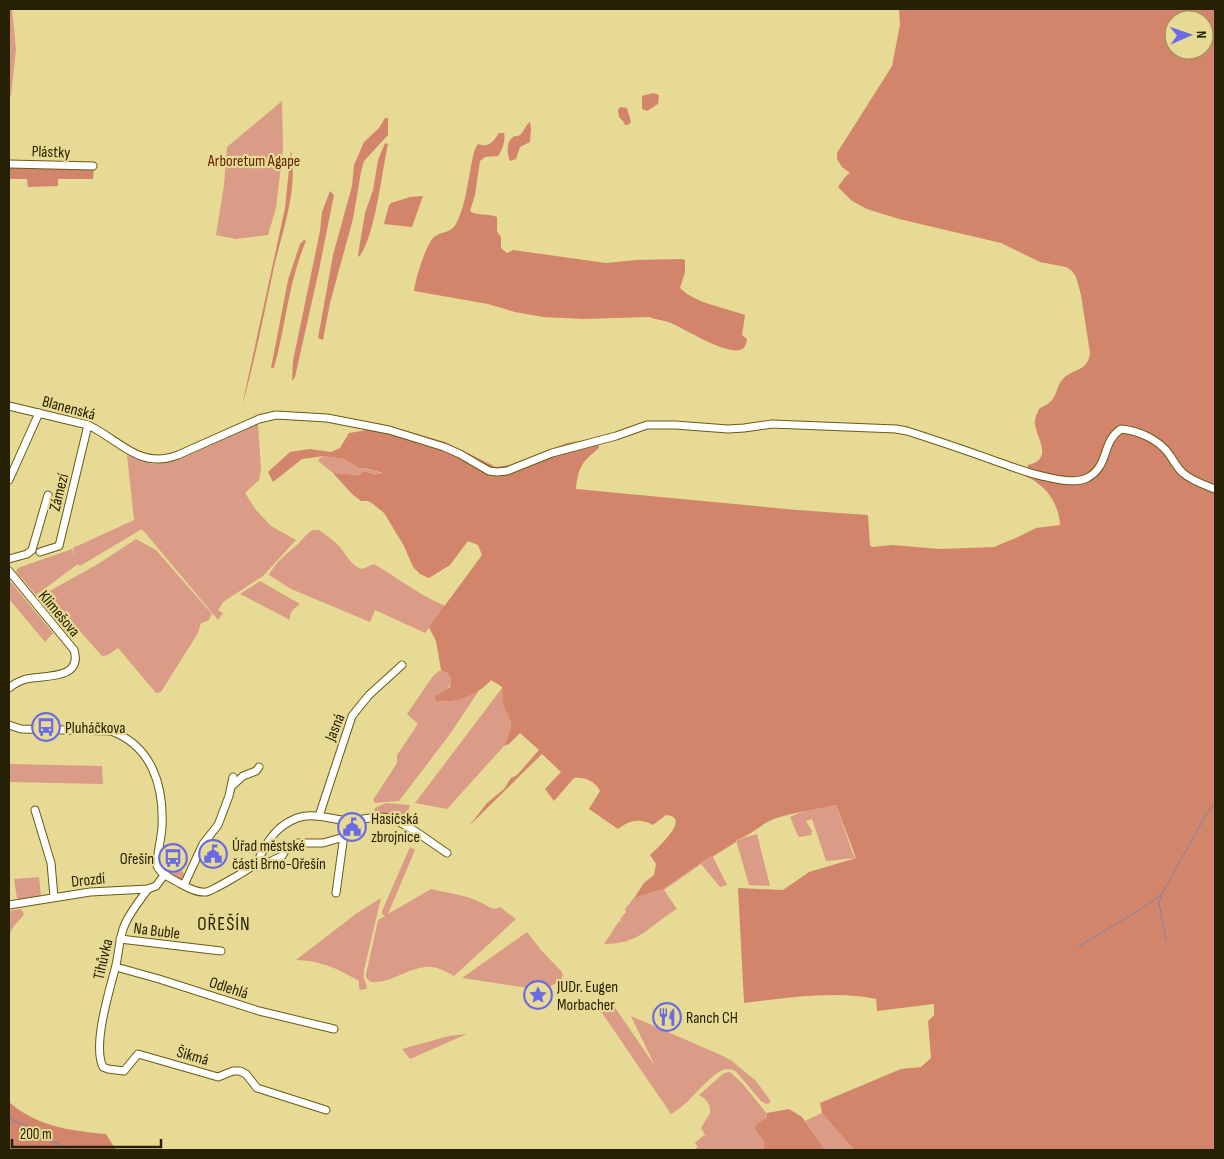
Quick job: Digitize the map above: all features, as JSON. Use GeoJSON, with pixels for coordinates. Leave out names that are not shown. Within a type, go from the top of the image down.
{"type":"FeatureCollection","features":[{"type":"Feature","properties":{"kind":"street","name":"Plástky"},"geometry":{"type":"LineString","coordinates":[[9,164],[93,166]]}},
{"type":"Feature","properties":{"kind":"street","name":"Blanenská"},"geometry":{"type":"LineString","coordinates":[[9,406],[88,425],[101,431],[131,453],[153,460],[173,457],[259,419],[276,415],[327,418],[390,430],[444,447],[490,471],[497,472],[507,471],[552,453],[647,425],[728,429],[772,424],[907,431],[1041,476],[1075,481],[1088,477],[1099,468],[1106,456],[1112,435],[1121,429],[1132,430],[1147,436],[1168,452],[1191,479],[1215,489]]}},
{"type":"Feature","properties":{"kind":"street"},"geometry":{"type":"LineString","coordinates":[[9,480],[38,413]]}},
{"type":"Feature","properties":{"kind":"street","name":"Zámezí"},"geometry":{"type":"LineString","coordinates":[[40,552],[59,546],[88,425]]}},
{"type":"Feature","properties":{"kind":"street"},"geometry":{"type":"LineString","coordinates":[[9,559],[26,554],[32,550],[48,495]]}},
{"type":"Feature","properties":{"kind":"street","name":"Klimešova"},"geometry":{"type":"LineString","coordinates":[[9,571],[74,650],[75,660],[72,668],[66,673],[25,679],[9,688]]}},
{"type":"Feature","properties":{"kind":"street","name":"Jasná"},"geometry":{"type":"LineString","coordinates":[[319,816],[352,716],[369,695],[402,665]]}},
{"type":"Feature","properties":{"kind":"street"},"geometry":{"type":"LineString","coordinates":[[9,725],[21,729],[111,731],[122,736],[144,753],[149,760],[160,794],[162,821],[156,864],[158,870],[184,885],[203,892],[209,892],[250,869],[257,863],[270,837],[279,827],[298,818],[309,816],[346,820],[381,817],[394,820],[447,853]]}},
{"type":"Feature","properties":{"kind":"street"},"geometry":{"type":"LineString","coordinates":[[231,786],[243,776],[256,771],[259,767]]}},
{"type":"Feature","properties":{"kind":"street"},"geometry":{"type":"LineString","coordinates":[[184,885],[203,844],[218,825],[234,777]]}},
{"type":"Feature","properties":{"kind":"street"},"geometry":{"type":"LineString","coordinates":[[35,810],[51,863],[54,897]]}},
{"type":"Feature","properties":{"kind":"street"},"geometry":{"type":"LineString","coordinates":[[336,893],[346,820]]}},
{"type":"Feature","properties":{"kind":"street"},"geometry":{"type":"LineString","coordinates":[[257,863],[265,864],[282,856],[286,849],[297,843],[323,843],[344,837]]}},
{"type":"Feature","properties":{"kind":"street"},"geometry":{"type":"LineString","coordinates":[[148,889],[156,886],[165,874]]}},
{"type":"Feature","properties":{"kind":"street","name":"Drozdí"},"geometry":{"type":"LineString","coordinates":[[9,905],[90,892],[148,889]]}},
{"type":"Feature","properties":{"kind":"street","name":"Tihůvka"},"geometry":{"type":"LineString","coordinates":[[101,1042],[106,999],[116,967],[120,939],[128,918],[148,889]]}},
{"type":"Feature","properties":{"kind":"street","name":"Na Buble"},"geometry":{"type":"LineString","coordinates":[[120,939],[221,951]]}},
{"type":"Feature","properties":{"kind":"street","name":"Odlehlá"},"geometry":{"type":"LineString","coordinates":[[116,967],[260,1011],[334,1029]]}},
{"type":"Feature","properties":{"kind":"street","name":"Šikmá"},"geometry":{"type":"LineString","coordinates":[[101,1042],[102,1064],[108,1069],[124,1071],[138,1054],[218,1077],[233,1071],[240,1071],[246,1074],[257,1088],[326,1110]]}},
{"type":"Feature","properties":{"kind":"green space"},"geometry":{"type":"Polygon","coordinates":[[[9,9],[12,9],[16,49],[11,96],[9,96],[9,9]]]}},
{"type":"Feature","properties":{"kind":"green space","name":"Arboretum Agape"},"geometry":{"type":"Polygon","coordinates":[[[282,101],[283,149],[276,208],[268,235],[236,239],[216,235],[224,185],[227,147],[282,101]]]}},
{"type":"Feature","properties":{"kind":"green space"},"geometry":{"type":"Polygon","coordinates":[[[258,424],[261,469],[259,480],[245,493],[256,510],[271,526],[296,540],[263,576],[223,602],[218,610],[223,613],[218,620],[142,529],[80,566],[78,564],[36,595],[16,571],[18,568],[72,549],[75,556],[73,548],[134,520],[127,455],[152,464],[176,461],[258,424]]]}},
{"type":"Feature","properties":{"kind":"green space"},"geometry":{"type":"Polygon","coordinates":[[[324,456],[344,459],[354,465],[385,474],[375,475],[365,471],[358,475],[333,473],[318,461],[324,456]]]}},
{"type":"Feature","properties":{"kind":"green space"},"geometry":{"type":"Polygon","coordinates":[[[319,530],[336,543],[354,565],[362,569],[374,564],[418,592],[446,606],[425,633],[375,610],[370,622],[291,589],[269,575],[279,561],[308,534],[319,530]]]}},
{"type":"Feature","properties":{"kind":"green space"},"geometry":{"type":"Polygon","coordinates":[[[136,539],[156,550],[212,614],[208,621],[201,623],[198,633],[161,692],[156,693],[118,648],[108,655],[102,656],[46,593],[98,564],[136,539]]]}},
{"type":"Feature","properties":{"kind":"green space"},"geometry":{"type":"Polygon","coordinates":[[[9,580],[53,633],[45,642],[9,599],[9,580]]]}},
{"type":"Feature","properties":{"kind":"green space"},"geometry":{"type":"Polygon","coordinates":[[[260,581],[300,604],[291,613],[290,620],[240,594],[260,581]]]}},
{"type":"Feature","properties":{"kind":"green space"},"geometry":{"type":"Polygon","coordinates":[[[443,670],[450,675],[450,685],[446,690],[437,695],[436,701],[459,699],[480,689],[450,734],[399,801],[375,803],[373,800],[397,763],[397,755],[418,724],[407,714],[433,676],[443,670]]]}},
{"type":"Feature","properties":{"kind":"green space"},"geometry":{"type":"Polygon","coordinates":[[[502,688],[504,704],[511,722],[504,746],[447,809],[415,803],[502,688]]]}},
{"type":"Feature","properties":{"kind":"green space"},"geometry":{"type":"Polygon","coordinates":[[[9,764],[102,766],[103,784],[9,782],[9,764]]]}},
{"type":"Feature","properties":{"kind":"green space"},"geometry":{"type":"Polygon","coordinates":[[[386,803],[410,805],[405,822],[385,813],[374,813],[375,808],[386,803]]]}},
{"type":"Feature","properties":{"kind":"green space"},"geometry":{"type":"Polygon","coordinates":[[[836,805],[856,858],[826,861],[812,819],[806,821],[812,831],[811,835],[800,837],[790,817],[801,812],[836,805]]]}},
{"type":"Feature","properties":{"kind":"green space"},"geometry":{"type":"Polygon","coordinates":[[[757,834],[770,886],[749,885],[736,840],[757,834]]]}},
{"type":"Feature","properties":{"kind":"green space"},"geometry":{"type":"Polygon","coordinates":[[[410,847],[415,850],[388,914],[431,889],[470,898],[488,907],[500,907],[516,919],[454,976],[437,968],[424,967],[379,982],[371,982],[366,978],[366,974],[378,920],[385,916],[382,914],[382,911],[410,847]]]}},
{"type":"Feature","properties":{"kind":"green space"},"geometry":{"type":"Polygon","coordinates":[[[712,855],[727,885],[720,887],[701,864],[664,890],[677,909],[636,937],[627,941],[604,944],[619,921],[621,922],[620,919],[626,912],[625,909],[634,898],[663,889],[712,855]]]}},
{"type":"Feature","properties":{"kind":"green space"},"geometry":{"type":"Polygon","coordinates":[[[161,859],[183,872],[185,875],[183,880],[161,868],[159,861],[161,859]]]}},
{"type":"Feature","properties":{"kind":"green space"},"geometry":{"type":"Polygon","coordinates":[[[39,877],[41,896],[17,898],[14,879],[39,877]]]}},
{"type":"Feature","properties":{"kind":"green space"},"geometry":{"type":"Polygon","coordinates":[[[381,898],[364,969],[366,989],[360,990],[359,981],[336,969],[321,963],[296,960],[357,913],[381,898]]]}},
{"type":"Feature","properties":{"kind":"green space"},"geometry":{"type":"Polygon","coordinates":[[[21,909],[24,914],[13,928],[9,939],[9,911],[21,909]]]}},
{"type":"Feature","properties":{"kind":"green space"},"geometry":{"type":"Polygon","coordinates":[[[527,932],[561,971],[563,974],[561,981],[545,989],[535,989],[462,978],[527,932]]]}},
{"type":"Feature","properties":{"kind":"green space"},"geometry":{"type":"Polygon","coordinates":[[[611,1005],[614,1006],[655,1066],[631,1016],[732,1061],[756,1081],[770,1100],[770,1103],[766,1104],[761,1101],[734,1070],[725,1069],[711,1078],[685,1104],[671,1114],[600,1010],[611,1005]]]}},
{"type":"Feature","properties":{"kind":"green space"},"geometry":{"type":"Polygon","coordinates":[[[467,1034],[410,1059],[402,1049],[449,1036],[467,1034]]]}},
{"type":"Feature","properties":{"kind":"green space"},"geometry":{"type":"Polygon","coordinates":[[[730,1072],[742,1083],[768,1115],[755,1130],[764,1141],[763,1150],[693,1150],[698,1147],[695,1143],[704,1135],[707,1138],[701,1128],[710,1113],[710,1107],[707,1102],[699,1095],[724,1073],[730,1072]]]}},
{"type":"Feature","properties":{"kind":"green space"},"geometry":{"type":"Polygon","coordinates":[[[822,1113],[854,1150],[825,1150],[805,1121],[822,1113]]]}},
{"type":"Feature","properties":{"kind":"shaded area"},"geometry":{"type":"Polygon","coordinates":[[[899,9],[1215,9],[1215,1150],[854,1150],[822,1113],[820,1103],[901,1069],[921,1067],[931,1058],[928,1021],[934,1015],[934,1004],[877,1011],[876,999],[845,995],[793,997],[744,1003],[738,888],[783,890],[809,872],[856,858],[836,805],[769,821],[711,856],[663,889],[634,898],[644,883],[654,875],[656,864],[650,855],[670,834],[676,821],[673,817],[666,815],[653,825],[643,821],[635,821],[618,829],[589,809],[600,791],[592,782],[582,778],[574,778],[554,801],[545,789],[561,772],[542,754],[469,826],[487,803],[504,789],[511,778],[517,775],[539,750],[520,733],[509,744],[504,746],[511,722],[503,704],[502,687],[491,680],[480,690],[466,697],[451,701],[436,701],[435,696],[450,687],[451,679],[448,673],[441,670],[436,641],[429,627],[482,555],[478,545],[468,541],[450,565],[429,578],[420,574],[413,567],[404,546],[384,513],[368,501],[361,501],[352,494],[333,473],[358,475],[365,471],[375,475],[383,473],[359,468],[344,459],[324,456],[302,459],[273,482],[268,472],[290,452],[310,449],[331,452],[340,448],[349,433],[390,426],[445,442],[496,467],[509,465],[567,443],[598,438],[599,448],[582,466],[578,475],[576,489],[868,515],[870,545],[872,547],[892,545],[940,549],[994,547],[1036,528],[1060,525],[1057,509],[1050,495],[1039,484],[1025,476],[1028,465],[1036,462],[1042,454],[1035,423],[1039,409],[1052,400],[1063,379],[1083,367],[1089,359],[1090,353],[1081,295],[1076,277],[1066,267],[1040,262],[1001,243],[899,219],[867,209],[852,201],[838,187],[850,173],[842,167],[837,159],[837,153],[892,66],[900,25],[899,9]]]}},
{"type":"Feature","properties":{"kind":"shaded area"},"geometry":{"type":"Polygon","coordinates":[[[653,93],[659,95],[658,104],[647,111],[642,109],[642,96],[653,93]]]}},
{"type":"Feature","properties":{"kind":"shaded area"},"geometry":{"type":"Polygon","coordinates":[[[620,107],[627,108],[631,122],[628,125],[625,125],[619,117],[618,110],[620,107]]]}},
{"type":"Feature","properties":{"kind":"shaded area"},"geometry":{"type":"Polygon","coordinates":[[[385,118],[388,118],[388,135],[364,161],[353,219],[330,303],[323,340],[318,338],[333,255],[352,186],[354,165],[364,142],[379,128],[385,118]]]}},
{"type":"Feature","properties":{"kind":"shaded area"},"geometry":{"type":"Polygon","coordinates":[[[530,122],[530,142],[520,147],[516,159],[510,161],[508,149],[510,140],[520,135],[530,122]]]}},
{"type":"Feature","properties":{"kind":"shaded area"},"geometry":{"type":"Polygon","coordinates":[[[499,133],[504,133],[504,139],[498,156],[485,157],[480,161],[475,195],[470,211],[497,217],[497,231],[501,237],[501,248],[507,253],[513,250],[606,263],[636,260],[685,260],[685,272],[680,288],[694,298],[745,315],[742,335],[747,339],[746,345],[742,349],[727,349],[671,323],[649,317],[583,319],[543,317],[515,312],[488,304],[414,291],[421,262],[431,241],[437,235],[454,227],[460,215],[475,149],[478,144],[485,145],[491,143],[499,133]]]}},
{"type":"Feature","properties":{"kind":"shaded area"},"geometry":{"type":"Polygon","coordinates":[[[385,143],[388,144],[374,220],[365,248],[359,257],[365,213],[373,190],[378,160],[385,143]]]}},
{"type":"Feature","properties":{"kind":"shaded area"},"geometry":{"type":"Polygon","coordinates":[[[291,150],[293,180],[291,195],[242,406],[285,208],[291,150]]]}},
{"type":"Feature","properties":{"kind":"shaded area"},"geometry":{"type":"Polygon","coordinates":[[[9,167],[94,168],[93,179],[58,179],[58,186],[28,187],[27,179],[9,179],[9,167]]]}},
{"type":"Feature","properties":{"kind":"shaded area"},"geometry":{"type":"Polygon","coordinates":[[[330,191],[334,195],[319,270],[295,377],[292,381],[293,361],[320,231],[322,212],[330,191]]]}},
{"type":"Feature","properties":{"kind":"shaded area"},"geometry":{"type":"Polygon","coordinates":[[[423,196],[412,227],[384,224],[391,203],[410,197],[423,196]]]}},
{"type":"Feature","properties":{"kind":"shaded area"},"geometry":{"type":"Polygon","coordinates":[[[304,240],[306,241],[291,288],[274,368],[271,368],[288,280],[300,244],[304,240]]]}},
{"type":"Feature","properties":{"kind":"shaded area"},"geometry":{"type":"Polygon","coordinates":[[[9,1102],[31,1117],[54,1126],[106,1134],[116,1150],[9,1150],[9,1102]]]}},
{"type":"Feature","properties":{"kind":"shaded area"},"geometry":{"type":"Polygon","coordinates":[[[789,1109],[802,1117],[825,1150],[763,1150],[764,1141],[755,1130],[756,1125],[767,1117],[767,1113],[789,1109]]]}},
{"type":"Feature","properties":{"kind":"waterway"},"geometry":{"type":"LineString","coordinates":[[1079,946],[1161,895],[1206,815],[1215,803]]}},
{"type":"Feature","properties":{"kind":"waterway"},"geometry":{"type":"LineString","coordinates":[[1161,895],[1159,903],[1166,940]]}},
{"type":"Feature","properties":{"kind":"waterway"},"geometry":{"type":"LineString","coordinates":[[9,1118],[32,1129],[40,1137],[75,1150]]}},
{"type":"Feature","properties":{"kind":"place","name":"Pluháčkova"},"geometry":{"type":"Point","coordinates":[46,727]}},
{"type":"Feature","properties":{"kind":"place","name":"Hasičská zbrojnice"},"geometry":{"type":"Point","coordinates":[352,827]}},
{"type":"Feature","properties":{"kind":"place","name":"Úřad městské části Brno-Ořešín"},"geometry":{"type":"Point","coordinates":[213,854]}},
{"type":"Feature","properties":{"kind":"place","name":"Ořešín"},"geometry":{"type":"Point","coordinates":[173,858]}},
{"type":"Feature","properties":{"kind":"place","name":"JUDr. Eugen Morbacher"},"geometry":{"type":"Point","coordinates":[538,995]}},
{"type":"Feature","properties":{"kind":"place","name":"Ranch CH"},"geometry":{"type":"Point","coordinates":[667,1017]}},
{"type":"Feature","properties":{"kind":"district","name":"OŘEŠÍN"},"geometry":{"type":"Point","coordinates":[224,923]}}]}
